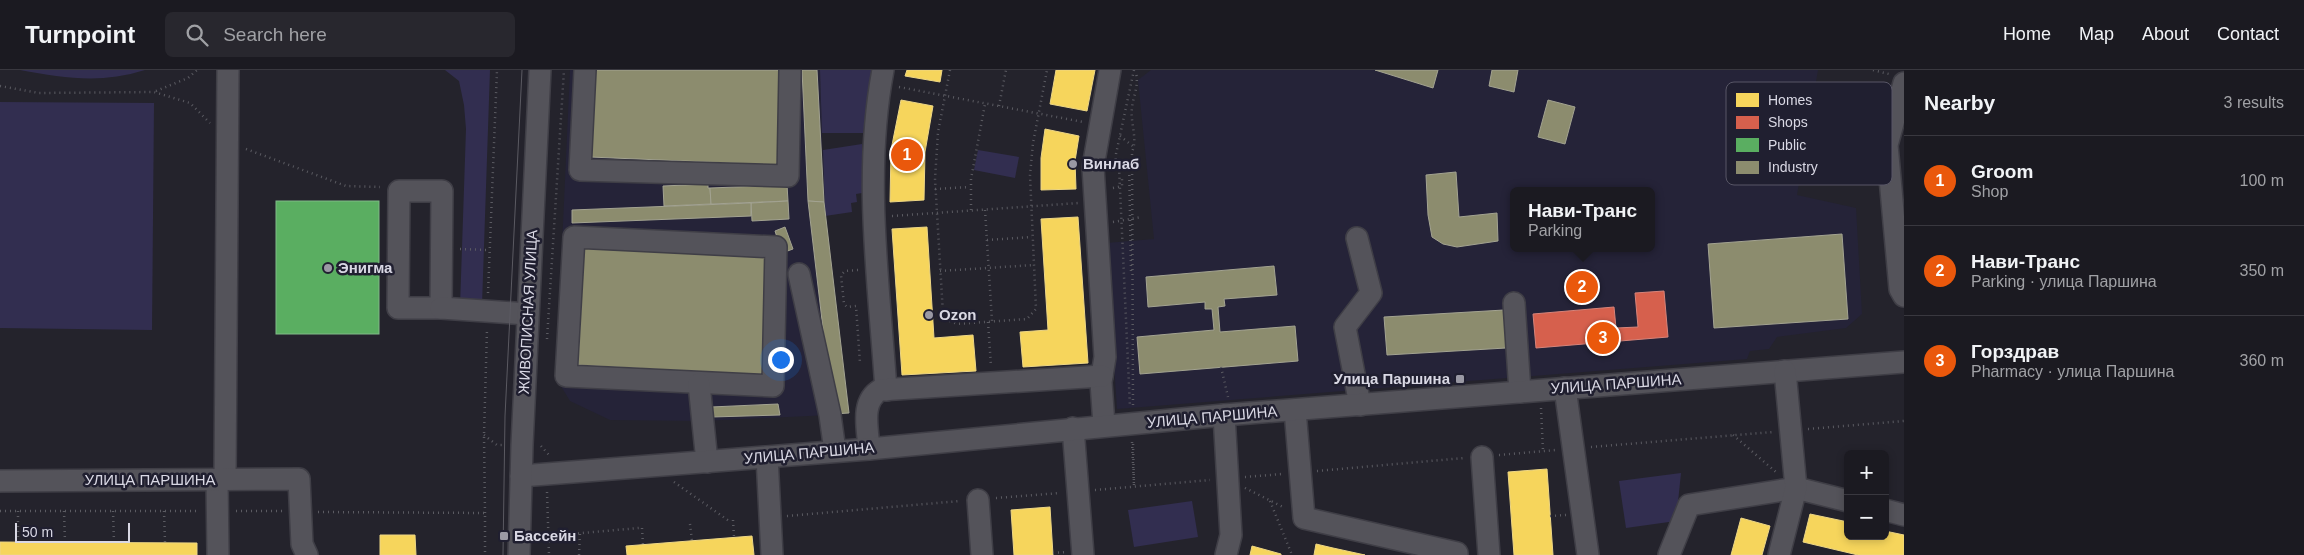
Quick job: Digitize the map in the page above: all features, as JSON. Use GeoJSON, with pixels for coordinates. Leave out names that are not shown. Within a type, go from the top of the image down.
{"type":"FeatureCollection","features":[{"type":"Feature","properties":{"kind":"street"},"geometry":{"type":"LineString","coordinates":[[218,555],[217,511],[221,480],[228,70]]}},
{"type":"Feature","properties":{"kind":"street","name":"ЖИВОПИСНАЯ УЛИЦА"},"geometry":{"type":"LineString","coordinates":[[519,555],[540,70]]}},
{"type":"Feature","properties":{"kind":"street"},"geometry":{"type":"LineString","coordinates":[[585,70],[580,170],[788,176],[790,70]]}},
{"type":"Feature","properties":{"kind":"street"},"geometry":{"type":"LineString","coordinates":[[883,70],[876,118],[873,187],[886,390]]}},
{"type":"Feature","properties":{"kind":"street"},"geometry":{"type":"LineString","coordinates":[[1104,425],[1102,376],[1105,357],[1096,224],[1094,160],[1110,70]]}},
{"type":"Feature","properties":{"kind":"street"},"geometry":{"type":"LineString","coordinates":[[1892,127],[1904,83]]}},
{"type":"Feature","properties":{"kind":"street"},"geometry":{"type":"LineString","coordinates":[[1891,185],[1900,288],[1904,296]]}},
{"type":"Feature","properties":{"kind":"street"},"geometry":{"type":"LineString","coordinates":[[441,308],[442,191],[399,191],[398,308],[441,308],[528,314]]}},
{"type":"Feature","properties":{"kind":"street"},"geometry":{"type":"LineString","coordinates":[[574,237],[776,247],[773,386],[699,384],[566,376],[574,237]]}},
{"type":"Feature","properties":{"kind":"street"},"geometry":{"type":"LineString","coordinates":[[1358,238],[1371,293],[1345,327],[1360,405]]}},
{"type":"Feature","properties":{"kind":"street"},"geometry":{"type":"LineString","coordinates":[[799,274],[830,415],[835,452]]}},
{"type":"Feature","properties":{"kind":"street"},"geometry":{"type":"LineString","coordinates":[[1514,303],[1530,391]]}},
{"type":"Feature","properties":{"kind":"street","name":"УЛИЦА ПАРШИНА"},"geometry":{"type":"LineString","coordinates":[[521,476],[869,449],[1104,425],[1226,408],[1295,410],[1904,362]]}},
{"type":"Feature","properties":{"kind":"street"},"geometry":{"type":"LineString","coordinates":[[1779,555],[1796,488],[1784,371]]}},
{"type":"Feature","properties":{"kind":"street"},"geometry":{"type":"LineString","coordinates":[[869,449],[867,404],[874,394],[886,390],[958,378],[1041,373],[1102,376]]}},
{"type":"Feature","properties":{"kind":"street"},"geometry":{"type":"LineString","coordinates":[[699,384],[707,462]]}},
{"type":"Feature","properties":{"kind":"street"},"geometry":{"type":"LineString","coordinates":[[1565,388],[1588,555]]}},
{"type":"Feature","properties":{"kind":"street"},"geometry":{"type":"LineString","coordinates":[[1226,408],[1231,535],[1226,555]]}},
{"type":"Feature","properties":{"kind":"street"},"geometry":{"type":"LineString","coordinates":[[1295,410],[1304,518],[1457,553],[1457,555]]}},
{"type":"Feature","properties":{"kind":"street"},"geometry":{"type":"LineString","coordinates":[[1073,428],[1083,555]]}},
{"type":"Feature","properties":{"kind":"street"},"geometry":{"type":"LineString","coordinates":[[767,457],[772,555]]}},
{"type":"Feature","properties":{"kind":"street"},"geometry":{"type":"LineString","coordinates":[[1482,457],[1488,555]]}},
{"type":"Feature","properties":{"kind":"street","name":"УЛИЦА ПАРШИНА"},"geometry":{"type":"LineString","coordinates":[[0,481],[299,479],[300,512]]}},
{"type":"Feature","properties":{"kind":"street"},"geometry":{"type":"LineString","coordinates":[[1669,555],[1689,505],[1796,488],[1844,500]]}},
{"type":"Feature","properties":{"kind":"street"},"geometry":{"type":"LineString","coordinates":[[978,500],[982,555]]}},
{"type":"Feature","properties":{"kind":"street"},"geometry":{"type":"LineString","coordinates":[[1889,511],[1904,515]]}},
{"type":"Feature","properties":{"kind":"street"},"geometry":{"type":"LineString","coordinates":[[300,512],[302,544],[308,555]]}},
{"type":"Feature","properties":{"kind":"path"},"geometry":{"type":"LineString","coordinates":[[154,92],[188,78],[197,70]]}},
{"type":"Feature","properties":{"kind":"path"},"geometry":{"type":"LineString","coordinates":[[484,555],[484,435],[488,250],[497,70]]}},
{"type":"Feature","properties":{"kind":"path"},"geometry":{"type":"LineString","coordinates":[[950,70],[937,139],[935,189],[942,308],[946,318],[957,324],[1027,319],[1034,313],[1037,302],[1032,237],[1030,166],[1047,70]]}},
{"type":"Feature","properties":{"kind":"path"},"geometry":{"type":"LineString","coordinates":[[999,106],[1006,70]]}},
{"type":"Feature","properties":{"kind":"path"},"geometry":{"type":"LineString","coordinates":[[1132,407],[1119,167],[1116,169],[1120,136],[1133,77],[1135,72],[1139,70]]}},
{"type":"Feature","properties":{"kind":"path"},"geometry":{"type":"LineString","coordinates":[[1132,407],[1132,152],[1134,147],[1132,111],[1137,88],[1135,72]]}},
{"type":"Feature","properties":{"kind":"path"},"geometry":{"type":"LineString","coordinates":[[0,86],[38,93],[154,92],[190,102],[228,143],[346,186],[380,187]]}},
{"type":"Feature","properties":{"kind":"path"},"geometry":{"type":"LineString","coordinates":[[903,88],[1083,122]]}},
{"type":"Feature","properties":{"kind":"path"},"geometry":{"type":"LineString","coordinates":[[972,210],[970,187],[985,104]]}},
{"type":"Feature","properties":{"kind":"path"},"geometry":{"type":"LineString","coordinates":[[1120,136],[1134,147]]}},
{"type":"Feature","properties":{"kind":"path"},"geometry":{"type":"LineString","coordinates":[[1129,160],[1132,407]]}},
{"type":"Feature","properties":{"kind":"path"},"geometry":{"type":"LineString","coordinates":[[935,189],[970,187]]}},
{"type":"Feature","properties":{"kind":"path"},"geometry":{"type":"LineString","coordinates":[[891,216],[1077,204]]}},
{"type":"Feature","properties":{"kind":"path"},"geometry":{"type":"LineString","coordinates":[[985,210],[992,321]]}},
{"type":"Feature","properties":{"kind":"path"},"geometry":{"type":"LineString","coordinates":[[1096,224],[1142,217]]}},
{"type":"Feature","properties":{"kind":"path"},"geometry":{"type":"LineString","coordinates":[[987,240],[1032,237]]}},
{"type":"Feature","properties":{"kind":"path"},"geometry":{"type":"LineString","coordinates":[[442,249],[488,250]]}},
{"type":"Feature","properties":{"kind":"path"},"geometry":{"type":"LineString","coordinates":[[940,271],[1034,265]]}},
{"type":"Feature","properties":{"kind":"path"},"geometry":{"type":"LineString","coordinates":[[862,270],[844,271],[842,273],[844,304],[847,307],[862,306]]}},
{"type":"Feature","properties":{"kind":"path"},"geometry":{"type":"LineString","coordinates":[[856,306],[860,363]]}},
{"type":"Feature","properties":{"kind":"path"},"geometry":{"type":"LineString","coordinates":[[988,322],[991,370]]}},
{"type":"Feature","properties":{"kind":"path"},"geometry":{"type":"LineString","coordinates":[[1221,367],[1226,408]]}},
{"type":"Feature","properties":{"kind":"path"},"geometry":{"type":"LineString","coordinates":[[1530,391],[1543,451]]}},
{"type":"Feature","properties":{"kind":"path"},"geometry":{"type":"LineString","coordinates":[[770,517],[1904,421]]}},
{"type":"Feature","properties":{"kind":"path"},"geometry":{"type":"LineString","coordinates":[[1733,435],[1796,488]]}},
{"type":"Feature","properties":{"kind":"path"},"geometry":{"type":"LineString","coordinates":[[1133,437],[1134,486]]}},
{"type":"Feature","properties":{"kind":"path"},"geometry":{"type":"LineString","coordinates":[[1228,478],[1304,518]]}},
{"type":"Feature","properties":{"kind":"path"},"geometry":{"type":"LineString","coordinates":[[670,479],[731,521],[734,537]]}},
{"type":"Feature","properties":{"kind":"path"},"geometry":{"type":"LineString","coordinates":[[547,487],[549,555]]}},
{"type":"Feature","properties":{"kind":"path"},"geometry":{"type":"LineString","coordinates":[[1270,500],[1292,555]]}},
{"type":"Feature","properties":{"kind":"path"},"geometry":{"type":"LineString","coordinates":[[0,511],[485,513]]}},
{"type":"Feature","properties":{"kind":"path"},"geometry":{"type":"LineString","coordinates":[[18,511],[18,542]]}},
{"type":"Feature","properties":{"kind":"path"},"geometry":{"type":"LineString","coordinates":[[64,511],[65,542]]}},
{"type":"Feature","properties":{"kind":"path"},"geometry":{"type":"LineString","coordinates":[[113,511],[114,542]]}},
{"type":"Feature","properties":{"kind":"path"},"geometry":{"type":"LineString","coordinates":[[164,511],[166,542]]}},
{"type":"Feature","properties":{"kind":"path"},"geometry":{"type":"LineString","coordinates":[[690,524],[692,541]]}},
{"type":"Feature","properties":{"kind":"path"},"geometry":{"type":"LineString","coordinates":[[548,536],[640,528],[643,545]]}},
{"type":"Feature","properties":{"kind":"path"},"geometry":{"type":"LineString","coordinates":[[580,533],[580,555]]}},
{"type":"Feature","properties":{"kind":"shaded area"},"geometry":{"type":"Polygon","coordinates":[[[20,70],[145,70],[113,77],[82,78],[20,70]]]}},
{"type":"Feature","properties":{"kind":"shaded area"},"geometry":{"type":"Polygon","coordinates":[[[445,70],[490,70],[482,305],[460,307],[466,129],[459,81],[445,70]]]}},
{"type":"Feature","properties":{"kind":"shaded area"},"geometry":{"type":"Polygon","coordinates":[[[570,70],[820,70],[830,415],[702,421],[610,420],[570,401],[556,378],[570,70]]]}},
{"type":"Feature","properties":{"kind":"shaded area"},"geometry":{"type":"Polygon","coordinates":[[[820,70],[875,70],[863,133],[822,133],[820,70]]]}},
{"type":"Feature","properties":{"kind":"shaded area"},"geometry":{"type":"Polygon","coordinates":[[[1151,70],[1818,70],[1816,82],[1726,82],[1726,185],[1799,185],[1797,195],[1856,208],[1862,314],[1846,328],[1777,337],[1769,349],[1750,351],[1747,359],[1117,409],[1106,243],[1154,239],[1138,80],[1151,70]]]}},
{"type":"Feature","properties":{"kind":"shaded area"},"geometry":{"type":"Polygon","coordinates":[[[0,102],[154,103],[152,330],[0,328],[0,102]]]}},
{"type":"Feature","properties":{"kind":"shaded area"},"geometry":{"type":"Polygon","coordinates":[[[862,144],[862,193],[856,194],[857,202],[851,203],[852,212],[825,216],[823,150],[862,144]]]}},
{"type":"Feature","properties":{"kind":"shaded area"},"geometry":{"type":"Polygon","coordinates":[[[978,150],[1019,157],[1015,178],[974,170],[978,150]]]}},
{"type":"Feature","properties":{"kind":"shaded area"},"geometry":{"type":"Polygon","coordinates":[[[1681,473],[1676,521],[1626,528],[1619,481],[1681,473]]]}},
{"type":"Feature","properties":{"kind":"shaded area"},"geometry":{"type":"Polygon","coordinates":[[[1192,501],[1198,537],[1134,547],[1128,510],[1192,501]]]}},
{"type":"Feature","properties":{"kind":"building: Homes"},"geometry":{"type":"Polygon","coordinates":[[[907,70],[942,70],[940,82],[905,76],[907,70]]]}},
{"type":"Feature","properties":{"kind":"building: Homes"},"geometry":{"type":"Polygon","coordinates":[[[1056,70],[1095,70],[1087,111],[1050,104],[1056,70]]]}},
{"type":"Feature","properties":{"kind":"building: Homes"},"geometry":{"type":"Polygon","coordinates":[[[901,100],[933,106],[925,152],[924,200],[890,202],[891,150],[901,100]]]}},
{"type":"Feature","properties":{"kind":"building: Homes"},"geometry":{"type":"Polygon","coordinates":[[[1045,129],[1079,136],[1075,161],[1076,189],[1041,190],[1041,158],[1045,129]]]}},
{"type":"Feature","properties":{"kind":"building: Homes"},"geometry":{"type":"Polygon","coordinates":[[[1078,217],[1088,363],[1023,367],[1020,332],[1048,330],[1041,219],[1078,217]]]}},
{"type":"Feature","properties":{"kind":"building: Homes"},"geometry":{"type":"Polygon","coordinates":[[[927,227],[934,338],[973,335],[976,371],[902,375],[892,229],[927,227]]]}},
{"type":"Feature","properties":{"kind":"building: Homes"},"geometry":{"type":"Polygon","coordinates":[[[1547,469],[1553,555],[1514,555],[1508,472],[1547,469]]]}},
{"type":"Feature","properties":{"kind":"building: Homes"},"geometry":{"type":"Polygon","coordinates":[[[1050,507],[1053,555],[1014,555],[1011,510],[1050,507]]]}},
{"type":"Feature","properties":{"kind":"building: Homes"},"geometry":{"type":"Polygon","coordinates":[[[1810,514],[1844,521],[1844,540],[1889,540],[1889,532],[1904,535],[1904,555],[1858,555],[1803,542],[1810,514]]]}},
{"type":"Feature","properties":{"kind":"building: Homes"},"geometry":{"type":"Polygon","coordinates":[[[1741,518],[1770,526],[1762,555],[1731,555],[1741,518]]]}},
{"type":"Feature","properties":{"kind":"building: Homes"},"geometry":{"type":"Polygon","coordinates":[[[380,535],[415,535],[416,555],[380,555],[380,535]]]}},
{"type":"Feature","properties":{"kind":"building: Homes"},"geometry":{"type":"Polygon","coordinates":[[[752,536],[754,555],[627,555],[626,546],[752,536]]]}},
{"type":"Feature","properties":{"kind":"building: Homes"},"geometry":{"type":"Polygon","coordinates":[[[0,542],[197,543],[197,555],[0,555],[0,542]]]}},
{"type":"Feature","properties":{"kind":"building: Homes"},"geometry":{"type":"Polygon","coordinates":[[[1316,544],[1333,548],[1365,555],[1314,555],[1316,544]]]}},
{"type":"Feature","properties":{"kind":"building: Homes"},"geometry":{"type":"Polygon","coordinates":[[[1252,546],[1281,554],[1281,555],[1250,555],[1252,546]]]}},
{"type":"Feature","properties":{"kind":"building: Shops"},"geometry":{"type":"Polygon","coordinates":[[[1664,291],[1668,337],[1536,348],[1533,314],[1614,307],[1616,328],[1638,327],[1635,293],[1664,291]]]}},
{"type":"Feature","properties":{"kind":"building: Public","name":"Энигма"},"geometry":{"type":"Polygon","coordinates":[[[276,201],[379,201],[379,334],[276,334],[276,201]]]}},
{"type":"Feature","properties":{"kind":"building: Industry"},"geometry":{"type":"Polygon","coordinates":[[[594,70],[781,70],[777,165],[590,157],[594,70]]]}},
{"type":"Feature","properties":{"kind":"building: Industry"},"geometry":{"type":"Polygon","coordinates":[[[802,70],[817,70],[824,202],[808,201],[802,70]]]}},
{"type":"Feature","properties":{"kind":"building: Industry"},"geometry":{"type":"Polygon","coordinates":[[[1375,70],[1438,70],[1433,88],[1375,70]]]}},
{"type":"Feature","properties":{"kind":"building: Industry"},"geometry":{"type":"Polygon","coordinates":[[[1492,70],[1518,70],[1514,92],[1489,86],[1492,70]]]}},
{"type":"Feature","properties":{"kind":"building: Industry"},"geometry":{"type":"Polygon","coordinates":[[[1548,100],[1575,107],[1565,144],[1538,137],[1548,100]]]}},
{"type":"Feature","properties":{"kind":"building: Industry"},"geometry":{"type":"Polygon","coordinates":[[[1456,172],[1459,217],[1497,213],[1498,241],[1457,247],[1443,244],[1432,237],[1428,215],[1426,175],[1456,172]]]}},
{"type":"Feature","properties":{"kind":"building: Industry"},"geometry":{"type":"Polygon","coordinates":[[[708,184],[711,204],[664,206],[663,186],[708,184]]]}},
{"type":"Feature","properties":{"kind":"building: Industry"},"geometry":{"type":"Polygon","coordinates":[[[787,185],[788,201],[711,204],[710,188],[787,185]]]}},
{"type":"Feature","properties":{"kind":"building: Industry"},"geometry":{"type":"Polygon","coordinates":[[[788,201],[789,219],[752,221],[751,203],[788,201]]]}},
{"type":"Feature","properties":{"kind":"building: Industry"},"geometry":{"type":"Polygon","coordinates":[[[808,201],[824,202],[849,413],[833,414],[808,201]]]}},
{"type":"Feature","properties":{"kind":"building: Industry"},"geometry":{"type":"Polygon","coordinates":[[[751,203],[751,216],[572,223],[572,210],[751,203]]]}},
{"type":"Feature","properties":{"kind":"building: Industry"},"geometry":{"type":"Polygon","coordinates":[[[785,227],[793,249],[782,253],[775,231],[785,227]]]}},
{"type":"Feature","properties":{"kind":"building: Industry"},"geometry":{"type":"Polygon","coordinates":[[[1842,234],[1848,319],[1714,328],[1708,244],[1842,234]]]}},
{"type":"Feature","properties":{"kind":"building: Industry"},"geometry":{"type":"Polygon","coordinates":[[[584,245],[771,256],[765,375],[578,365],[584,245]]]}},
{"type":"Feature","properties":{"kind":"building: Industry"},"geometry":{"type":"Polygon","coordinates":[[[1274,266],[1277,295],[1224,299],[1225,306],[1218,307],[1220,332],[1295,326],[1298,361],[1140,374],[1137,337],[1214,330],[1212,309],[1205,309],[1205,302],[1148,307],[1146,277],[1274,266]]]}},
{"type":"Feature","properties":{"kind":"building: Industry"},"geometry":{"type":"Polygon","coordinates":[[[1504,310],[1506,348],[1387,355],[1384,317],[1504,310]]]}},
{"type":"Feature","properties":{"kind":"building: Industry"},"geometry":{"type":"Polygon","coordinates":[[[778,404],[780,415],[712,417],[711,407],[778,404]]]}},
{"type":"Feature","properties":{"kind":"tram line"},"geometry":{"type":"LineString","coordinates":[[503,555],[505,416],[522,70]]}},
{"type":"Feature","properties":{"kind":"place","name":"Groom"},"geometry":{"type":"Point","coordinates":[907,155]}},
{"type":"Feature","properties":{"kind":"place","name":"Винлаб"},"geometry":{"type":"Point","coordinates":[1073,164]}},
{"type":"Feature","properties":{"kind":"place","name":"Энигма"},"geometry":{"type":"Point","coordinates":[328,268]}},
{"type":"Feature","properties":{"kind":"place","name":"Нави-Транс"},"geometry":{"type":"Point","coordinates":[1582,287]}},
{"type":"Feature","properties":{"kind":"place","name":"Ozon"},"geometry":{"type":"Point","coordinates":[929,315]}},
{"type":"Feature","properties":{"kind":"place","name":"Горздрав"},"geometry":{"type":"Point","coordinates":[1603,338]}},
{"type":"Feature","properties":{"kind":"place","name":"Улица Паршина"},"geometry":{"type":"Point","coordinates":[1460,379]}},
{"type":"Feature","properties":{"kind":"place","name":"Бассейн"},"geometry":{"type":"Point","coordinates":[504,536]}}]}
